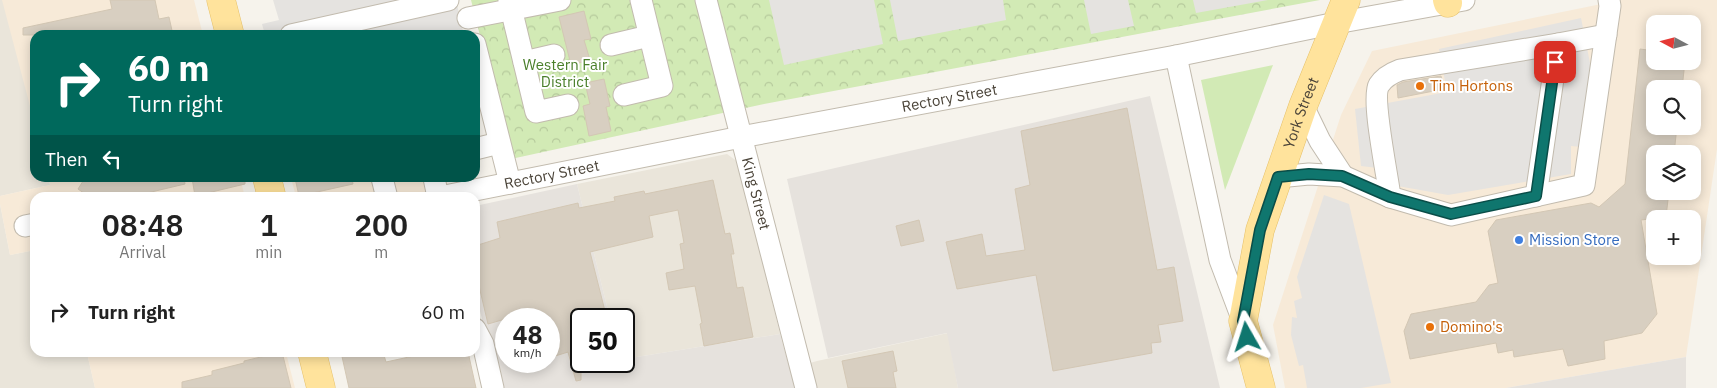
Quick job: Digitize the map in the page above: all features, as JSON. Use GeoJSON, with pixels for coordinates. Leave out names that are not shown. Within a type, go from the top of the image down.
{"type":"FeatureCollection","features":[{"type":"Feature","properties":{"kind":"main road"},"geometry":{"type":"LineString","coordinates":[[221,0],[229,30]]}},
{"type":"Feature","properties":{"kind":"main road","name":"York Street"},"geometry":{"type":"LineString","coordinates":[[1260,388],[1243,321],[1260,230],[1303,106],[1341,12]]}},
{"type":"Feature","properties":{"kind":"main road"},"geometry":{"type":"LineString","coordinates":[[313,357],[321,388]]}},
{"type":"Feature","properties":{"kind":"street"},"geometry":{"type":"LineString","coordinates":[[313,30],[448,0]]}},
{"type":"Feature","properties":{"kind":"street"},"geometry":{"type":"LineString","coordinates":[[468,18],[510,5],[560,0]]}},
{"type":"Feature","properties":{"kind":"street"},"geometry":{"type":"LineString","coordinates":[[624,95],[662,86],[641,0]]}},
{"type":"Feature","properties":{"kind":"street","name":"King Street"},"geometry":{"type":"LineString","coordinates":[[706,0],[806,388]]}},
{"type":"Feature","properties":{"kind":"street"},"geometry":{"type":"LineString","coordinates":[[1278,177],[1309,174],[1342,176],[1390,197],[1451,214],[1584,186],[1610,6],[1609,0]]}},
{"type":"Feature","properties":{"kind":"street","name":"Rectory Street"},"geometry":{"type":"LineString","coordinates":[[476,192],[510,183],[741,138],[1176,56],[1341,12],[1453,1]]}},
{"type":"Feature","properties":{"kind":"street"},"geometry":{"type":"LineString","coordinates":[[510,5],[536,112],[568,105]]}},
{"type":"Feature","properties":{"kind":"street"},"geometry":{"type":"LineString","coordinates":[[1390,197],[1377,104],[1378,86],[1388,74],[1400,70],[1606,35]]}},
{"type":"Feature","properties":{"kind":"street"},"geometry":{"type":"LineString","coordinates":[[610,45],[650,36]]}},
{"type":"Feature","properties":{"kind":"street"},"geometry":{"type":"LineString","coordinates":[[1536,196],[1558,44]]}},
{"type":"Feature","properties":{"kind":"street"},"geometry":{"type":"LineString","coordinates":[[524,62],[554,55]]}},
{"type":"Feature","properties":{"kind":"street","name":"York Street"},"geometry":{"type":"LineString","coordinates":[[1176,56],[1220,260],[1243,321]]}},
{"type":"Feature","properties":{"kind":"street"},"geometry":{"type":"LineString","coordinates":[[480,64],[510,183]]}},
{"type":"Feature","properties":{"kind":"street"},"geometry":{"type":"LineString","coordinates":[[1303,106],[1320,141],[1342,176]]}},
{"type":"Feature","properties":{"kind":"street"},"geometry":{"type":"LineString","coordinates":[[480,148],[500,143]]}},
{"type":"Feature","properties":{"kind":"street"},"geometry":{"type":"LineString","coordinates":[[480,338],[493,388]]}},
{"type":"Feature","properties":{"kind":"shaded area"},"geometry":{"type":"Polygon","coordinates":[[[0,0],[4,0],[30,101],[30,182],[50,182],[50,185],[0,196],[0,0]]]}},
{"type":"Feature","properties":{"kind":"shaded area"},"geometry":{"type":"Polygon","coordinates":[[[2,0],[194,0],[202,30],[30,30],[30,106],[2,0]]]}},
{"type":"Feature","properties":{"kind":"shaded area"},"geometry":{"type":"Polygon","coordinates":[[[273,0],[456,0],[463,30],[264,30],[262,24],[279,20],[273,0]]]}},
{"type":"Feature","properties":{"kind":"shaded area"},"geometry":{"type":"Polygon","coordinates":[[[769,0],[874,0],[883,44],[784,65],[769,0]]]}},
{"type":"Feature","properties":{"kind":"shaded area"},"geometry":{"type":"Polygon","coordinates":[[[890,0],[1003,0],[1006,20],[898,41],[890,0]]]}},
{"type":"Feature","properties":{"kind":"shaded area"},"geometry":{"type":"Polygon","coordinates":[[[1084,0],[1128,0],[1134,26],[1091,34],[1084,0]]]}},
{"type":"Feature","properties":{"kind":"shaded area"},"geometry":{"type":"Polygon","coordinates":[[[1193,0],[1268,0],[1196,13],[1193,0]]]}},
{"type":"Feature","properties":{"kind":"shaded area"},"geometry":{"type":"Polygon","coordinates":[[[1621,0],[1717,0],[1717,149],[1701,256],[1701,210],[1646,210],[1646,265],[1700,265],[1686,357],[1506,388],[1285,388],[1273,325],[1341,115],[1372,51],[1621,0]]]}},
{"type":"Feature","properties":{"kind":"shaded area"},"geometry":{"type":"Polygon","coordinates":[[[1581,18],[1591,68],[1582,147],[1571,146],[1571,174],[1448,195],[1392,185],[1394,170],[1361,166],[1355,109],[1447,92],[1439,49],[1581,18]]]}},
{"type":"Feature","properties":{"kind":"shaded area"},"geometry":{"type":"Polygon","coordinates":[[[1150,96],[1220,388],[958,388],[947,333],[828,358],[787,179],[1150,96]]]}},
{"type":"Feature","properties":{"kind":"shaded area"},"geometry":{"type":"Polygon","coordinates":[[[727,154],[738,162],[780,334],[635,357],[635,308],[607,308],[577,184],[727,154]]]}},
{"type":"Feature","properties":{"kind":"shaded area"},"geometry":{"type":"Polygon","coordinates":[[[50,182],[241,182],[244,192],[30,192],[30,251],[10,255],[0,196],[50,185],[50,182]]]}},
{"type":"Feature","properties":{"kind":"shaded area"},"geometry":{"type":"Polygon","coordinates":[[[292,182],[447,182],[450,192],[295,192],[292,182]]]}},
{"type":"Feature","properties":{"kind":"shaded area"},"geometry":{"type":"Polygon","coordinates":[[[577,184],[607,308],[570,308],[570,373],[635,373],[635,357],[780,334],[795,388],[500,388],[496,373],[560,373],[560,308],[495,308],[495,369],[480,311],[480,205],[577,184]]]}},
{"type":"Feature","properties":{"kind":"shaded area"},"geometry":{"type":"Polygon","coordinates":[[[1324,195],[1349,204],[1391,383],[1361,388],[1307,388],[1303,365],[1299,366],[1291,335],[1292,317],[1297,318],[1294,301],[1302,298],[1297,277],[1324,195]]]}},
{"type":"Feature","properties":{"kind":"shaded area"},"geometry":{"type":"Polygon","coordinates":[[[0,204],[10,255],[30,251],[30,357],[88,357],[95,388],[0,388],[0,204]]]}},
{"type":"Feature","properties":{"kind":"shaded area"},"geometry":{"type":"Polygon","coordinates":[[[948,333],[958,388],[817,388],[810,363],[948,333]]]}},
{"type":"Feature","properties":{"kind":"shaded area"},"geometry":{"type":"Polygon","coordinates":[[[88,357],[287,357],[295,388],[95,388],[88,357]]]}},
{"type":"Feature","properties":{"kind":"shaded area"},"geometry":{"type":"Polygon","coordinates":[[[1686,357],[1686,388],[1506,388],[1686,357]]]}},
{"type":"Feature","properties":{"kind":"green space","name":"Western Fair District"},"geometry":{"type":"Polygon","coordinates":[[[471,0],[1320,0],[764,104],[511,159],[471,0]]]}},
{"type":"Feature","properties":{"kind":"green space"},"geometry":{"type":"Polygon","coordinates":[[[1273,65],[1225,190],[1201,80],[1273,65]]]}},
{"type":"Feature","properties":{"kind":"building"},"geometry":{"type":"Polygon","coordinates":[[[110,0],[155,0],[159,19],[169,17],[172,30],[30,30],[30,35],[23,35],[23,28],[112,9],[110,0]]]}},
{"type":"Feature","properties":{"kind":"building"},"geometry":{"type":"Polygon","coordinates":[[[584,11],[591,39],[584,40],[590,60],[571,65],[559,17],[584,11]]]}},
{"type":"Feature","properties":{"kind":"building"},"geometry":{"type":"Polygon","coordinates":[[[1640,49],[1646,50],[1646,70],[1684,70],[1683,80],[1646,80],[1646,135],[1676,135],[1675,145],[1646,145],[1646,200],[1668,200],[1667,210],[1646,210],[1646,219],[1641,220],[1646,249],[1646,265],[1649,265],[1657,314],[1642,333],[1604,341],[1605,359],[1568,366],[1563,349],[1514,357],[1513,350],[1498,353],[1496,343],[1410,359],[1404,331],[1411,314],[1476,302],[1489,285],[1498,283],[1488,231],[1496,220],[1591,203],[1599,207],[1625,184],[1640,49]]]}},
{"type":"Feature","properties":{"kind":"building","name":"Tim Hortons"},"geometry":{"type":"Polygon","coordinates":[[[1441,76],[1444,89],[1398,98],[1397,85],[1403,82],[1441,76]]]}},
{"type":"Feature","properties":{"kind":"building"},"geometry":{"type":"Polygon","coordinates":[[[604,79],[610,106],[606,107],[611,131],[589,136],[583,106],[590,104],[585,83],[604,79]]]}},
{"type":"Feature","properties":{"kind":"building"},"geometry":{"type":"Polygon","coordinates":[[[1127,108],[1157,270],[1174,267],[1183,321],[1158,325],[1161,342],[1151,343],[1152,353],[1053,371],[1036,275],[957,289],[946,242],[982,234],[986,256],[1025,250],[1015,189],[1030,185],[1021,131],[1127,108]]]}},
{"type":"Feature","properties":{"kind":"building"},"geometry":{"type":"Polygon","coordinates":[[[713,180],[725,234],[730,233],[734,254],[731,254],[737,288],[743,287],[753,337],[704,346],[695,286],[669,290],[666,273],[684,269],[680,244],[684,243],[678,210],[649,216],[653,237],[590,252],[604,308],[570,308],[570,359],[568,352],[560,354],[560,308],[495,308],[495,322],[488,324],[480,290],[480,244],[500,238],[497,222],[578,203],[579,208],[615,201],[614,197],[644,191],[645,194],[713,180]]]}},
{"type":"Feature","properties":{"kind":"building"},"geometry":{"type":"Polygon","coordinates":[[[82,182],[185,182],[185,184],[151,192],[82,192],[78,189],[82,182]]]}},
{"type":"Feature","properties":{"kind":"building"},"geometry":{"type":"Polygon","coordinates":[[[193,182],[245,182],[245,184],[212,192],[194,192],[193,182]]]}},
{"type":"Feature","properties":{"kind":"building"},"geometry":{"type":"Polygon","coordinates":[[[296,182],[353,182],[353,184],[317,192],[298,192],[296,182]]]}},
{"type":"Feature","properties":{"kind":"building"},"geometry":{"type":"Polygon","coordinates":[[[919,220],[924,241],[901,246],[896,226],[919,220]]]}},
{"type":"Feature","properties":{"kind":"building"},"geometry":{"type":"Polygon","coordinates":[[[893,351],[897,371],[893,372],[896,388],[848,388],[842,361],[893,351]]]}},
{"type":"Feature","properties":{"kind":"building"},"geometry":{"type":"Polygon","coordinates":[[[261,357],[283,357],[291,388],[182,388],[182,382],[212,375],[212,371],[244,363],[244,361],[261,357]]]}},
{"type":"Feature","properties":{"kind":"building"},"geometry":{"type":"Polygon","coordinates":[[[342,357],[384,357],[386,362],[409,357],[469,357],[476,388],[349,388],[342,357]]]}},
{"type":"Feature","properties":{"kind":"building"},"geometry":{"type":"Polygon","coordinates":[[[574,373],[581,373],[581,380],[576,381],[574,373]]]}},
{"type":"Feature","properties":{"kind":"place","name":"Tim Hortons"},"geometry":{"type":"Point","coordinates":[1420,86]}},
{"type":"Feature","properties":{"kind":"place","name":"Mission Store"},"geometry":{"type":"Point","coordinates":[1519,240]}},
{"type":"Feature","properties":{"kind":"place","name":"Domino's"},"geometry":{"type":"Point","coordinates":[1430,327]}},
{"type":"Feature","properties":{"kind":"route"},"geometry":{"type":"LineString","coordinates":[[1247,337],[1243,321],[1260,230],[1278,177],[1309,174],[1342,176],[1390,197],[1451,214],[1536,196],[1555,62]]}}]}
